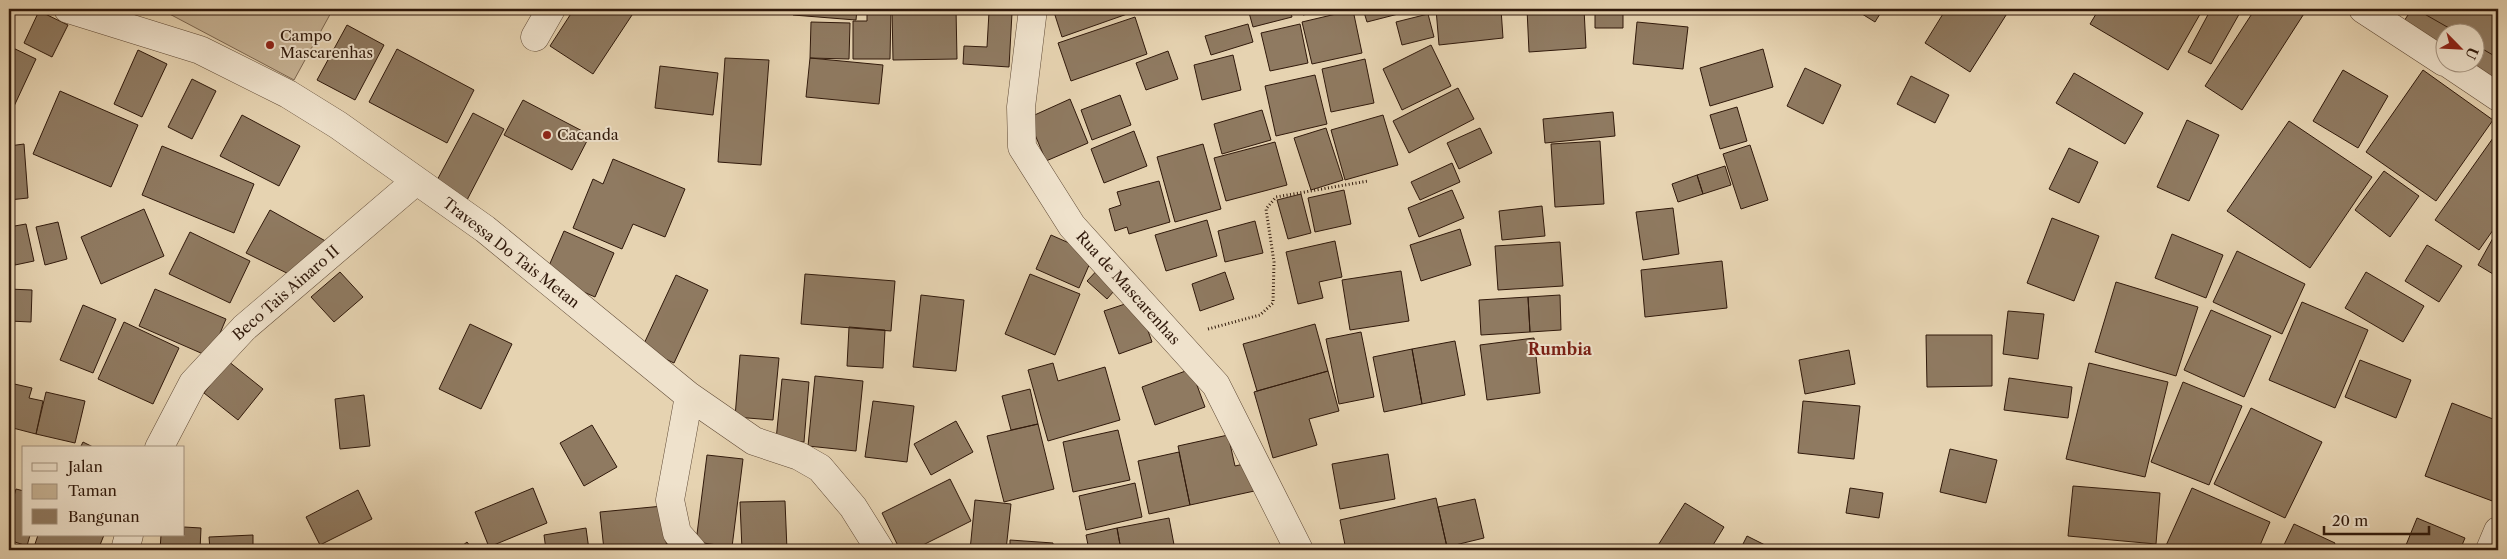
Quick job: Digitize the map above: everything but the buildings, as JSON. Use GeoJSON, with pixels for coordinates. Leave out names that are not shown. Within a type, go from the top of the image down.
{"type":"FeatureCollection","features":[{"type":"Feature","properties":{"kind":"street","name":"Travessa Do Tais Metan"},"geometry":{"type":"LineString","coordinates":[[68,9],[200,50],[288,94],[338,125],[485,229],[688,396],[754,441],[799,456],[820,468],[853,507],[880,550]]}},
{"type":"Feature","properties":{"kind":"street"},"geometry":{"type":"LineString","coordinates":[[535,37],[551,9]]}},
{"type":"Feature","properties":{"kind":"street","name":"Rua de Mascarenhas"},"geometry":{"type":"LineString","coordinates":[[1032,9],[1021,107],[1022,147],[1072,226],[1216,385],[1299,550]]}},
{"type":"Feature","properties":{"kind":"street"},"geometry":{"type":"LineString","coordinates":[[2363,9],[2434,55]]}},
{"type":"Feature","properties":{"kind":"street"},"geometry":{"type":"LineString","coordinates":[[2460,72],[2498,97]]}},
{"type":"Feature","properties":{"kind":"street","name":"Beco Tais Ainaro II"},"geometry":{"type":"LineString","coordinates":[[160,446],[194,383],[244,328],[416,181]]}},
{"type":"Feature","properties":{"kind":"street"},"geometry":{"type":"LineString","coordinates":[[688,396],[670,500],[677,533],[692,550]]}},
{"type":"Feature","properties":{"kind":"street"},"geometry":{"type":"LineString","coordinates":[[2490,550],[2498,531]]}},
{"type":"Feature","properties":{"kind":"street"},"geometry":{"type":"LineString","coordinates":[[126,550],[129,536]]}},
{"type":"Feature","properties":{"kind":"path"},"geometry":{"type":"LineString","coordinates":[[1174,338],[1260,315],[1273,303],[1274,262],[1266,210],[1276,197],[1368,181]]}},
{"type":"Feature","properties":{"kind":"green space","name":"Campo Mascarenhas"},"geometry":{"type":"Polygon","coordinates":[[[163,9],[333,9],[294,80],[163,9]]]}},
{"type":"Feature","properties":{"kind":"place","name":"Campo Mascarenhas"},"geometry":{"type":"Point","coordinates":[270,45]}},
{"type":"Feature","properties":{"kind":"place","name":"Cacanda"},"geometry":{"type":"Point","coordinates":[547,135]}},
{"type":"Feature","properties":{"kind":"district","name":"Rumbia"},"geometry":{"type":"Point","coordinates":[1560,349]}}]}
